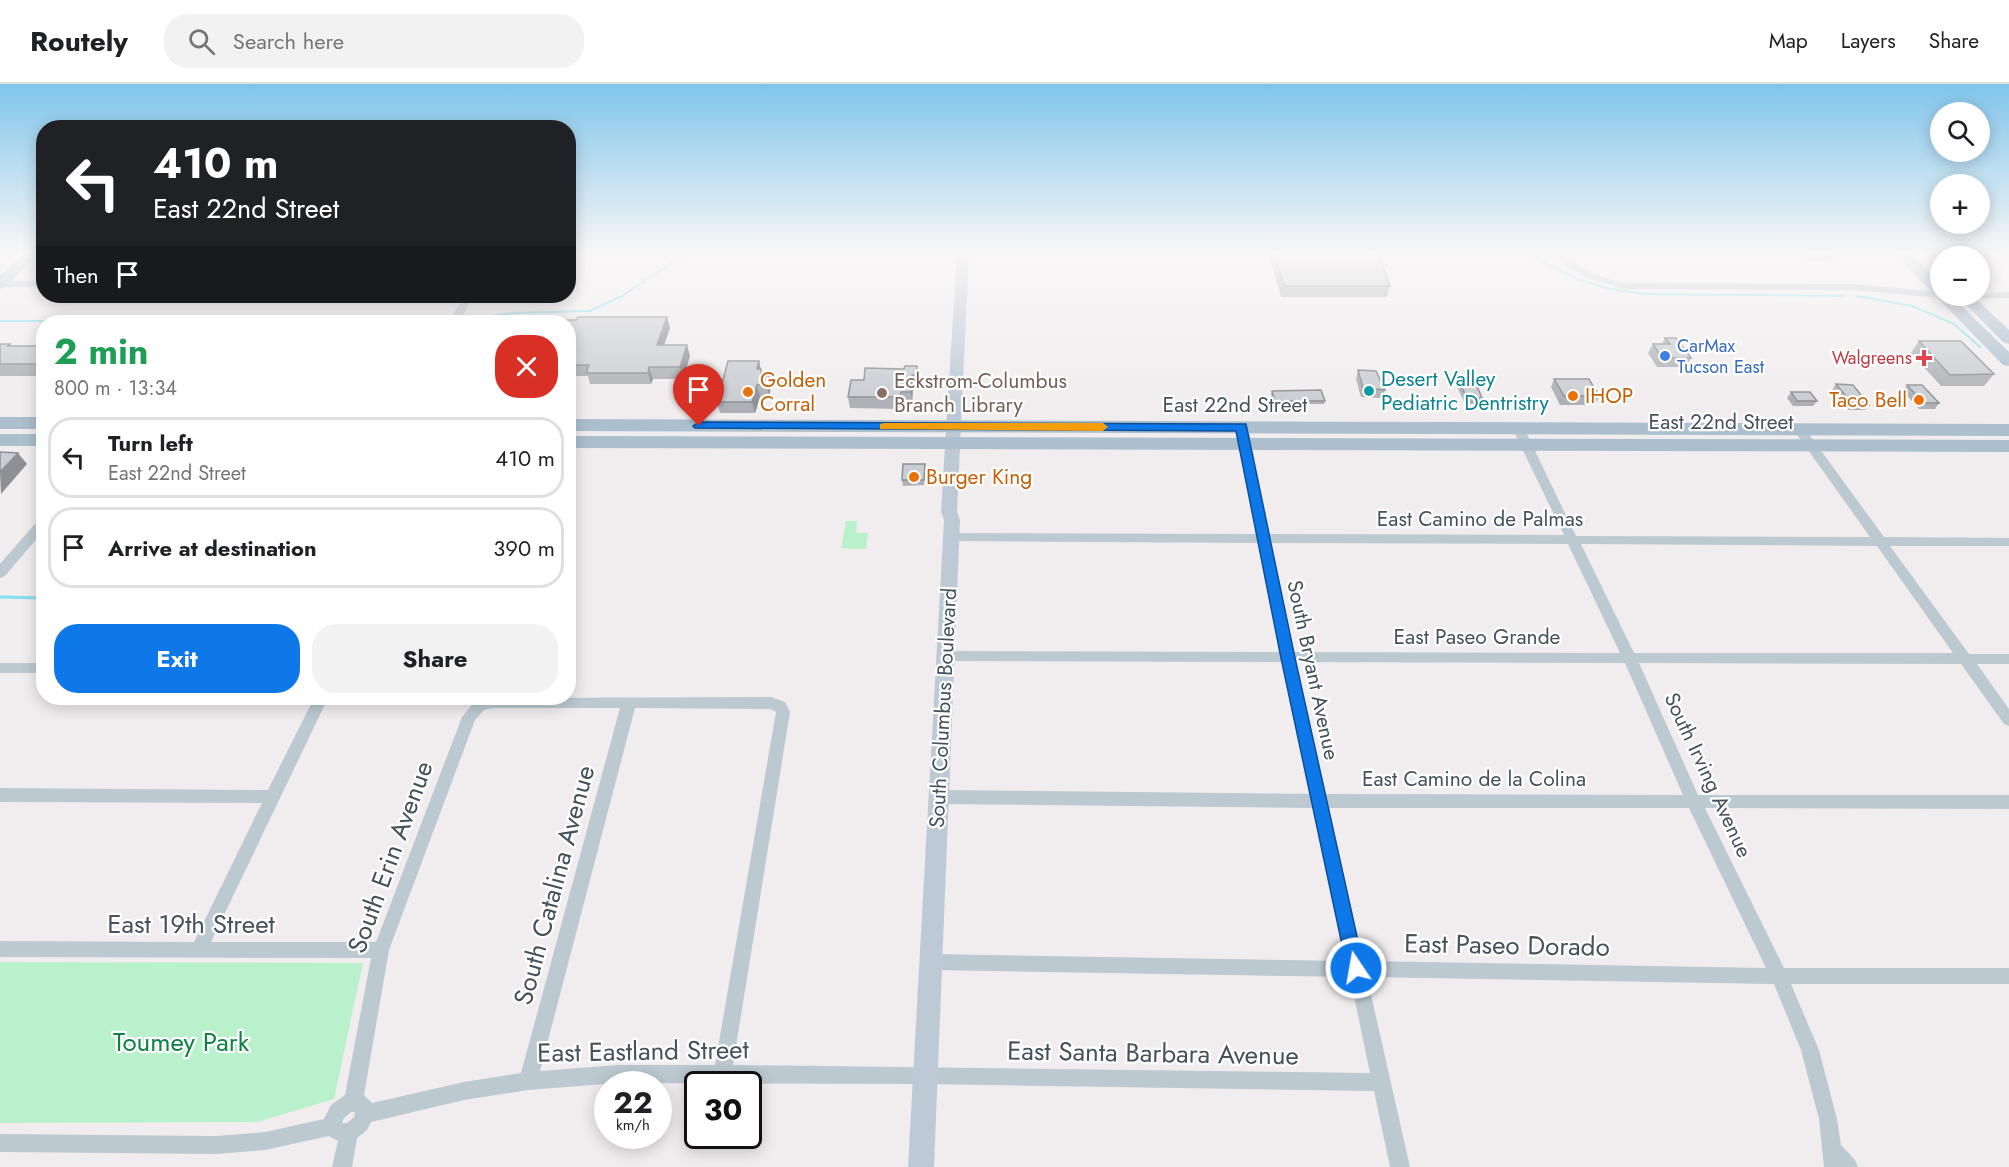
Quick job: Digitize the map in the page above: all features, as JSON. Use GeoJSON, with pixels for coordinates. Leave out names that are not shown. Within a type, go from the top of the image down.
{"type":"FeatureCollection","features":[{"type":"Feature","properties":{"kind":"main road"},"geometry":{"type":"LineString","coordinates":[[1954,306],[2009,361]]}},
{"type":"Feature","properties":{"kind":"main road"},"geometry":{"type":"LineString","coordinates":[[1975,306],[2009,339]]}},
{"type":"Feature","properties":{"kind":"main road"},"geometry":{"type":"LineString","coordinates":[[0,423],[36,423]]}},
{"type":"Feature","properties":{"kind":"main road","name":"East 22nd Street"},"geometry":{"type":"LineString","coordinates":[[576,425],[952,434],[1521,436],[1811,445],[2009,446]]}},
{"type":"Feature","properties":{"kind":"main road","name":"East 22nd Street"},"geometry":{"type":"LineString","coordinates":[[1521,436],[1799,429],[2009,430]]}},
{"type":"Feature","properties":{"kind":"main road","name":"East 22nd Street"},"geometry":{"type":"LineString","coordinates":[[576,442],[952,434]]}},
{"type":"Feature","properties":{"kind":"main road"},"geometry":{"type":"LineString","coordinates":[[0,440],[36,440]]}},
{"type":"Feature","properties":{"kind":"street","name":"South Columbus Boulevard"},"geometry":{"type":"LineString","coordinates":[[921,1167],[952,520],[949,512],[952,434],[959,359],[961,302]]}},
{"type":"Feature","properties":{"kind":"street"},"geometry":{"type":"LineString","coordinates":[[1799,429],[2009,720]]}},
{"type":"Feature","properties":{"kind":"street","name":"South Bryant Avenue"},"geometry":{"type":"LineString","coordinates":[[1243,435],[1288,658],[1400,1167]]}},
{"type":"Feature","properties":{"kind":"street","name":"South Irving Avenue"},"geometry":{"type":"LineString","coordinates":[[1521,436],[1630,659],[1693,800],[1779,976],[1810,1050],[1828,1119],[1833,1159],[1848,1167]]}},
{"type":"Feature","properties":{"kind":"street"},"geometry":{"type":"LineString","coordinates":[[0,573],[36,530]]}},
{"type":"Feature","properties":{"kind":"street","name":"East Camino de Palmas"},"geometry":{"type":"LineString","coordinates":[[951,537],[2009,542]]}},
{"type":"Feature","properties":{"kind":"street","name":"East Paseo Grande"},"geometry":{"type":"LineString","coordinates":[[944,656],[2009,659]]}},
{"type":"Feature","properties":{"kind":"street"},"geometry":{"type":"LineString","coordinates":[[0,668],[36,668]]}},
{"type":"Feature","properties":{"kind":"street"},"geometry":{"type":"LineString","coordinates":[[576,703],[771,703],[780,706],[783,712],[723,1071]]}},
{"type":"Feature","properties":{"kind":"street","name":"South Catalina Avenue"},"geometry":{"type":"LineString","coordinates":[[528,1081],[629,703]]}},
{"type":"Feature","properties":{"kind":"street"},"geometry":{"type":"LineString","coordinates":[[199,949],[317,705]]}},
{"type":"Feature","properties":{"kind":"street","name":"South Erin Avenue"},"geometry":{"type":"LineString","coordinates":[[359,1108],[381,950],[469,717],[480,705]]}},
{"type":"Feature","properties":{"kind":"street"},"geometry":{"type":"LineString","coordinates":[[0,795],[271,797]]}},
{"type":"Feature","properties":{"kind":"street","name":"East Camino de la Colina"},"geometry":{"type":"LineString","coordinates":[[938,797],[1320,801],[2009,802]]}},
{"type":"Feature","properties":{"kind":"street","name":"East 19th Street"},"geometry":{"type":"LineString","coordinates":[[0,949],[381,950]]}},
{"type":"Feature","properties":{"kind":"street","name":"East Paseo Dorado"},"geometry":{"type":"LineString","coordinates":[[931,962],[1779,976],[2009,976]]}},
{"type":"Feature","properties":{"kind":"street","name":"East Eastland Street"},"geometry":{"type":"LineString","coordinates":[[359,1108],[528,1081],[618,1074],[684,1075]]}},
{"type":"Feature","properties":{"kind":"street","name":"East Eastland Street"},"geometry":{"type":"LineString","coordinates":[[762,1076],[925,1075]]}},
{"type":"Feature","properties":{"kind":"street","name":"East Santa Barbara Avenue"},"geometry":{"type":"LineString","coordinates":[[925,1075],[1380,1083]]}},
{"type":"Feature","properties":{"kind":"street"},"geometry":{"type":"LineString","coordinates":[[0,1143],[216,1145],[265,1141],[341,1129],[361,1124],[359,1108],[344,1105],[336,1113],[341,1129],[342,1167]]}},
{"type":"Feature","properties":{"kind":"green space"},"geometry":{"type":"Polygon","coordinates":[[[846,521],[857,521],[856,533],[868,533],[866,549],[841,548],[846,521]]]}},
{"type":"Feature","properties":{"kind":"green space","name":"Toumey Park"},"geometry":{"type":"Polygon","coordinates":[[[0,962],[363,963],[334,1099],[257,1122],[0,1123],[0,962]]]}},
{"type":"Feature","properties":{"kind":"building"},"geometry":{"type":"Polygon","coordinates":[[[578,317],[667,317],[657,345],[687,345],[680,367],[649,367],[648,373],[586,373],[589,365],[576,365],[576,320],[578,317]]]}},
{"type":"Feature","properties":{"kind":"building"},"geometry":{"type":"Polygon","coordinates":[[[1665,338],[1676,338],[1691,358],[1662,358],[1653,344],[1670,344],[1665,338]]]}},
{"type":"Feature","properties":{"kind":"building"},"geometry":{"type":"Polygon","coordinates":[[[1919,341],[1961,341],[1994,374],[1950,375],[1919,341]]]}},
{"type":"Feature","properties":{"kind":"building"},"geometry":{"type":"Polygon","coordinates":[[[0,344],[36,346],[36,364],[0,364],[0,344]]]}},
{"type":"Feature","properties":{"kind":"building","name":"Golden Corral"},"geometry":{"type":"Polygon","coordinates":[[[728,361],[759,361],[757,369],[761,369],[761,376],[769,376],[767,385],[757,385],[752,402],[717,402],[728,361]]]}},
{"type":"Feature","properties":{"kind":"building"},"geometry":{"type":"Polygon","coordinates":[[[905,366],[917,366],[916,375],[912,375],[911,392],[901,392],[900,397],[848,397],[851,380],[864,380],[865,368],[904,369],[905,366]]]}},
{"type":"Feature","properties":{"kind":"building"},"geometry":{"type":"Polygon","coordinates":[[[1358,370],[1376,371],[1385,390],[1363,388],[1358,370]]]}},
{"type":"Feature","properties":{"kind":"building"},"geometry":{"type":"Polygon","coordinates":[[[1457,377],[1473,377],[1482,398],[1467,398],[1457,377]]]}},
{"type":"Feature","properties":{"kind":"building"},"geometry":{"type":"Polygon","coordinates":[[[1554,379],[1589,379],[1599,396],[1564,396],[1554,379]]]}},
{"type":"Feature","properties":{"kind":"building"},"geometry":{"type":"Polygon","coordinates":[[[1836,384],[1853,385],[1869,405],[1853,405],[1836,384]]]}},
{"type":"Feature","properties":{"kind":"building"},"geometry":{"type":"Polygon","coordinates":[[[1907,385],[1922,385],[1939,403],[1923,403],[1907,385]]]}},
{"type":"Feature","properties":{"kind":"building"},"geometry":{"type":"Polygon","coordinates":[[[1321,390],[1325,401],[1275,401],[1272,391],[1321,390]]]}},
{"type":"Feature","properties":{"kind":"building"},"geometry":{"type":"Polygon","coordinates":[[[1791,392],[1810,392],[1817,401],[1797,401],[1791,392]]]}},
{"type":"Feature","properties":{"kind":"building"},"geometry":{"type":"Polygon","coordinates":[[[0,452],[18,453],[0,472],[0,452]]]}},
{"type":"Feature","properties":{"kind":"building","name":"Burger King"},"geometry":{"type":"Polygon","coordinates":[[[903,464],[925,464],[924,480],[902,480],[903,464]]]}},
{"type":"Feature","properties":{"kind":"waterway"},"geometry":{"type":"LineString","coordinates":[[498,315],[590,311],[610,302]]}},
{"type":"Feature","properties":{"kind":"waterway"},"geometry":{"type":"LineString","coordinates":[[1887,302],[1912,306],[1954,324],[1980,347]]}},
{"type":"Feature","properties":{"kind":"waterway"},"geometry":{"type":"LineString","coordinates":[[0,321],[36,321]]}},
{"type":"Feature","properties":{"kind":"waterway"},"geometry":{"type":"LineString","coordinates":[[0,597],[36,598]]}},
{"type":"Feature","properties":{"kind":"slow traffic"},"geometry":{"type":"LineString","coordinates":[[884,426],[1103,427]]}},
{"type":"Feature","properties":{"kind":"place","name":"CarMax Tucson East"},"geometry":{"type":"Point","coordinates":[1665,356]}},
{"type":"Feature","properties":{"kind":"place","name":"Walgreens"},"geometry":{"type":"Point","coordinates":[1924,358]}},
{"type":"Feature","properties":{"kind":"place","name":"Desert Valley Pediatric Dentristry"},"geometry":{"type":"Point","coordinates":[1369,391]}},
{"type":"Feature","properties":{"kind":"place","name":"Golden Corral"},"geometry":{"type":"Point","coordinates":[748,392]}},
{"type":"Feature","properties":{"kind":"place","name":"Eckstrom-Columbus Branch Library"},"geometry":{"type":"Point","coordinates":[882,393]}},
{"type":"Feature","properties":{"kind":"place","name":"IHOP"},"geometry":{"type":"Point","coordinates":[1573,396]}},
{"type":"Feature","properties":{"kind":"place","name":"Taco Bell"},"geometry":{"type":"Point","coordinates":[1919,400]}},
{"type":"Feature","properties":{"kind":"place","name":"Burger King"},"geometry":{"type":"Point","coordinates":[914,477]}},
{"type":"Feature","properties":{"kind":"route"},"geometry":{"type":"LineString","coordinates":[[699,426],[1242,427],[1288,658],[1356,968]]}}]}
